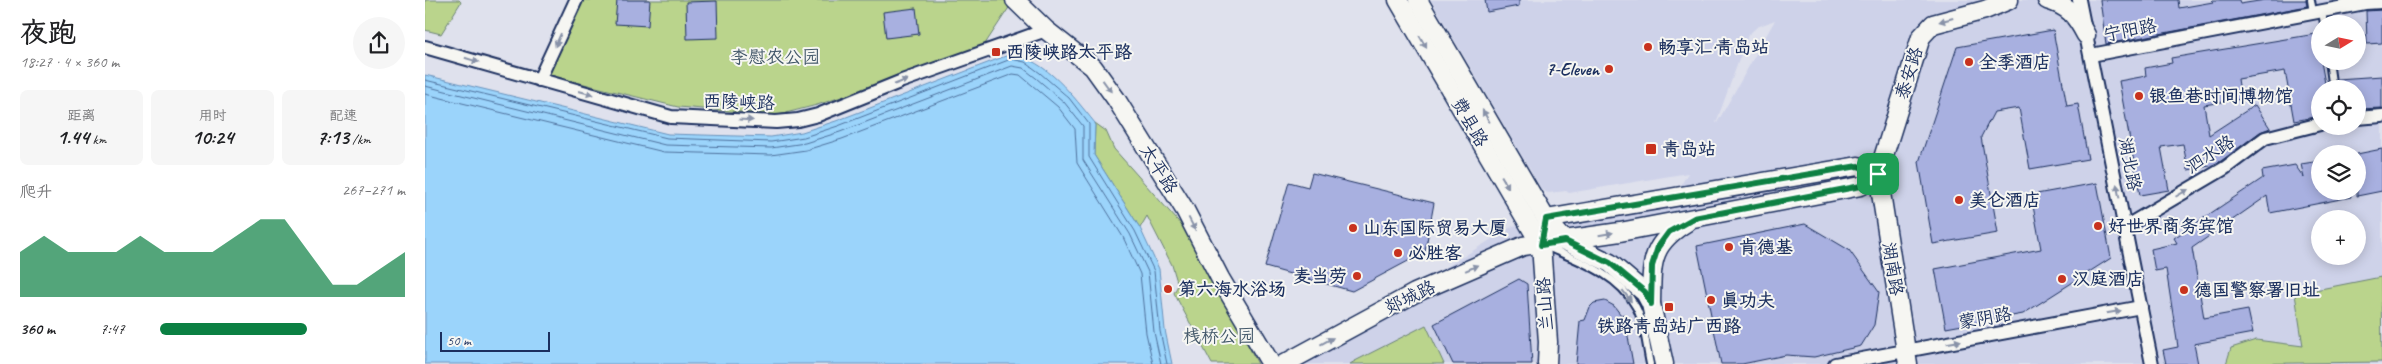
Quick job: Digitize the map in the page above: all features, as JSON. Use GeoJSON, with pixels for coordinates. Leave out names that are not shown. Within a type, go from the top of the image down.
{"type":"FeatureCollection","features":[{"type":"Feature","properties":{"kind":"main road","name":"太平路"},"geometry":{"type":"LineString","coordinates":[[1015,0],[1046,30],[1093,67],[1116,99],[1185,210],[1221,278],[1271,364]]}},
{"type":"Feature","properties":{"kind":"main road","name":"费县路"},"geometry":{"type":"LineString","coordinates":[[1398,0],[1541,245]]}},
{"type":"Feature","properties":{"kind":"main road","name":"费县路"},"geometry":{"type":"LineString","coordinates":[[1418,0],[1546,219],[1565,241]]}},
{"type":"Feature","properties":{"kind":"main road","name":"泰安路"},"geometry":{"type":"LineString","coordinates":[[1878,174],[1921,37],[1925,31],[1933,24],[1985,10],[2009,0]]}},
{"type":"Feature","properties":{"kind":"main road"},"geometry":{"type":"LineString","coordinates":[[2047,0],[2059,3],[2076,16],[2086,35]]}},
{"type":"Feature","properties":{"kind":"main road"},"geometry":{"type":"LineString","coordinates":[[1858,166],[1878,174],[1861,186],[1541,245],[1546,219],[1858,166]]}},
{"type":"Feature","properties":{"kind":"main road","name":"湖南路"},"geometry":{"type":"LineString","coordinates":[[1878,174],[1907,357]]}},
{"type":"Feature","properties":{"kind":"main road"},"geometry":{"type":"LineString","coordinates":[[1664,364],[1651,304],[1652,266],[1658,247],[1669,232],[1694,218]]}},
{"type":"Feature","properties":{"kind":"main road"},"geometry":{"type":"LineString","coordinates":[[1565,241],[1610,263],[1645,292],[1651,304]]}},
{"type":"Feature","properties":{"kind":"main road","name":"郯城路"},"geometry":{"type":"LineString","coordinates":[[1284,364],[1415,293],[1523,246],[1541,245]]}},
{"type":"Feature","properties":{"kind":"main road","name":"兰山路"},"geometry":{"type":"LineString","coordinates":[[1541,245],[1548,342],[1547,364]]}},
{"type":"Feature","properties":{"kind":"street"},"geometry":{"type":"LineString","coordinates":[[539,80],[576,0]]}},
{"type":"Feature","properties":{"kind":"street","name":"湖北路"},"geometry":{"type":"LineString","coordinates":[[2079,0],[2152,364]]}},
{"type":"Feature","properties":{"kind":"street","name":"宁阳路"},"geometry":{"type":"LineString","coordinates":[[2091,55],[2365,3],[2382,2]]}},
{"type":"Feature","properties":{"kind":"street","name":"西陵峡路"},"geometry":{"type":"LineString","coordinates":[[425,47],[671,117],[776,122],[798,120],[818,115],[902,81],[1046,30]]}},
{"type":"Feature","properties":{"kind":"street"},"geometry":{"type":"LineString","coordinates":[[2366,117],[2382,116]]}},
{"type":"Feature","properties":{"kind":"street","name":"泗水路"},"geometry":{"type":"LineString","coordinates":[[2125,226],[2225,168],[2265,138],[2311,126]]}},
{"type":"Feature","properties":{"kind":"street","name":"蒙阴路"},"geometry":{"type":"LineString","coordinates":[[1835,364],[1907,357],[2141,307]]}},
{"type":"Feature","properties":{"kind":"lane"},"geometry":{"type":"LineString","coordinates":[[1541,245],[1595,268],[1621,288],[1636,307],[1642,322],[1650,364]]}},
{"type":"Feature","properties":{"kind":"shaded area"},"geometry":{"type":"Polygon","coordinates":[[[1431,0],[2382,0],[2382,364],[1294,364],[1294,361],[1513,226],[1677,192],[1688,173],[1569,193],[1566,191],[1548,193],[1542,190],[1431,0]],[[1775,20],[1757,27],[1748,35],[1716,123],[1717,123],[1775,20]]]}},
{"type":"Feature","properties":{"kind":"green space"},"geometry":{"type":"Polygon","coordinates":[[[425,0],[459,0],[461,2],[441,34],[425,30],[425,0]]]}},
{"type":"Feature","properties":{"kind":"green space","name":"李慰农公园"},"geometry":{"type":"Polygon","coordinates":[[[576,0],[1014,0],[985,44],[954,60],[817,105],[778,115],[678,107],[543,74],[576,0]]]}},
{"type":"Feature","properties":{"kind":"green space","name":"栈桥公园"},"geometry":{"type":"Polygon","coordinates":[[[1095,123],[1106,131],[1114,149],[1185,229],[1258,364],[1212,364],[1174,293],[1178,285],[1172,265],[1147,216],[1140,228],[1094,155],[1095,123]]]}},
{"type":"Feature","properties":{"kind":"green space"},"geometry":{"type":"Polygon","coordinates":[[[2381,277],[2382,362],[2226,364],[2231,348],[2256,340],[2303,346],[2295,294],[2381,277]]]}},
{"type":"Feature","properties":{"kind":"green space"},"geometry":{"type":"Polygon","coordinates":[[[1426,325],[1444,364],[1350,364],[1355,361],[1426,325]]]}},
{"type":"Feature","properties":{"kind":"water"},"geometry":{"type":"Polygon","coordinates":[[[1011,54],[1024,58],[1048,71],[1095,123],[1094,155],[1140,228],[1159,269],[1165,330],[1172,364],[425,364],[425,75],[668,134],[771,137],[802,132],[836,121],[1011,54]]]}},
{"type":"Feature","properties":{"kind":"building"},"geometry":{"type":"Polygon","coordinates":[[[617,0],[650,0],[648,26],[615,24],[617,0]]]}},
{"type":"Feature","properties":{"kind":"building"},"geometry":{"type":"Polygon","coordinates":[[[1485,0],[1519,0],[1519,6],[1487,12],[1485,0]]]}},
{"type":"Feature","properties":{"kind":"building"},"geometry":{"type":"Polygon","coordinates":[[[2100,0],[2178,0],[2179,8],[2213,2],[2212,0],[2239,0],[2240,4],[2265,0],[2306,0],[2307,6],[2106,44],[2100,0]]]}},
{"type":"Feature","properties":{"kind":"building"},"geometry":{"type":"Polygon","coordinates":[[[717,1],[718,38],[687,39],[686,2],[717,1]]]}},
{"type":"Feature","properties":{"kind":"building"},"geometry":{"type":"Polygon","coordinates":[[[916,8],[919,34],[886,38],[883,12],[916,8]]]}},
{"type":"Feature","properties":{"kind":"building"},"geometry":{"type":"Polygon","coordinates":[[[2382,10],[2382,43],[2367,44],[2366,11],[2382,10]]]}},
{"type":"Feature","properties":{"kind":"building"},"geometry":{"type":"Polygon","coordinates":[[[2053,30],[2067,106],[2078,104],[2088,159],[2030,169],[2019,108],[1994,112],[1981,137],[1998,233],[1933,244],[1919,162],[1957,47],[2053,30]]]}},
{"type":"Feature","properties":{"kind":"building"},"geometry":{"type":"Polygon","coordinates":[[[2311,35],[2311,70],[2323,70],[2324,80],[2311,80],[2311,118],[2294,121],[2285,71],[2238,79],[2241,99],[2204,105],[2209,135],[2255,105],[2270,128],[2260,132],[2221,161],[2210,166],[2188,170],[2183,144],[2161,147],[2169,190],[2140,195],[2119,81],[2146,76],[2145,68],[2172,63],[2171,58],[2311,35]]]}},
{"type":"Feature","properties":{"kind":"building"},"geometry":{"type":"Polygon","coordinates":[[[2382,76],[2382,108],[2366,109],[2366,80],[2337,79],[2382,76]]]}},
{"type":"Feature","properties":{"kind":"building"},"geometry":{"type":"Polygon","coordinates":[[[2382,149],[2382,191],[2366,194],[2366,152],[2382,149]]]}},
{"type":"Feature","properties":{"kind":"building"},"geometry":{"type":"Polygon","coordinates":[[[2311,162],[2311,200],[2336,200],[2270,213],[2267,196],[2192,248],[2204,318],[2248,310],[2253,333],[2194,344],[2198,364],[2166,364],[2163,350],[2178,347],[2166,269],[2155,271],[2151,249],[2177,243],[2174,238],[2263,178],[2262,171],[2295,165],[2304,178],[2301,164],[2311,162]]]}},
{"type":"Feature","properties":{"kind":"building","name":"山东国际贸易大厦"},"geometry":{"type":"Polygon","coordinates":[[[1312,173],[1434,203],[1425,252],[1352,291],[1265,267],[1289,182],[1308,187],[1312,173]]]}},
{"type":"Feature","properties":{"kind":"building"},"geometry":{"type":"Polygon","coordinates":[[[2097,183],[2111,258],[2023,314],[1946,328],[1935,269],[2041,249],[2031,195],[2097,183]]]}},
{"type":"Feature","properties":{"kind":"building"},"geometry":{"type":"Polygon","coordinates":[[[1805,224],[1849,250],[1879,292],[1874,325],[1861,346],[1814,357],[1786,355],[1742,364],[1721,364],[1697,246],[1805,224]]]}},
{"type":"Feature","properties":{"kind":"building"},"geometry":{"type":"Polygon","coordinates":[[[1519,279],[1527,284],[1532,364],[1453,364],[1434,324],[1519,279]]]}},
{"type":"Feature","properties":{"kind":"building"},"geometry":{"type":"Polygon","coordinates":[[[1605,301],[1614,306],[1621,315],[1624,314],[1633,364],[1576,364],[1580,321],[1585,320],[1590,307],[1594,303],[1605,301]]]}},
{"type":"Feature","properties":{"kind":"place","name":"畅享汇·青岛站"},"geometry":{"type":"Point","coordinates":[1648,47]}},
{"type":"Feature","properties":{"kind":"place","name":"西陵峡路太平路"},"geometry":{"type":"Point","coordinates":[996,52]}},
{"type":"Feature","properties":{"kind":"place","name":"全季酒店"},"geometry":{"type":"Point","coordinates":[1969,62]}},
{"type":"Feature","properties":{"kind":"place","name":"7-Eleven"},"geometry":{"type":"Point","coordinates":[1609,69]}},
{"type":"Feature","properties":{"kind":"place","name":"银鱼巷时间博物馆"},"geometry":{"type":"Point","coordinates":[2139,96]}},
{"type":"Feature","properties":{"kind":"place","name":"青岛站"},"geometry":{"type":"Point","coordinates":[1651,149]}},
{"type":"Feature","properties":{"kind":"place","name":"美仑酒店"},"geometry":{"type":"Point","coordinates":[1959,200]}},
{"type":"Feature","properties":{"kind":"place","name":"好世界商务宾馆"},"geometry":{"type":"Point","coordinates":[2098,226]}},
{"type":"Feature","properties":{"kind":"place","name":"山东国际贸易大厦"},"geometry":{"type":"Point","coordinates":[1353,228]}},
{"type":"Feature","properties":{"kind":"place","name":"肯德基"},"geometry":{"type":"Point","coordinates":[1729,247]}},
{"type":"Feature","properties":{"kind":"place","name":"必胜客"},"geometry":{"type":"Point","coordinates":[1398,253]}},
{"type":"Feature","properties":{"kind":"place","name":"麦当劳"},"geometry":{"type":"Point","coordinates":[1357,276]}},
{"type":"Feature","properties":{"kind":"place","name":"汉庭酒店"},"geometry":{"type":"Point","coordinates":[2062,279]}},
{"type":"Feature","properties":{"kind":"place","name":"第六海水浴场"},"geometry":{"type":"Point","coordinates":[1168,289]}},
{"type":"Feature","properties":{"kind":"place","name":"德国警察署旧址"},"geometry":{"type":"Point","coordinates":[2184,290]}},
{"type":"Feature","properties":{"kind":"place","name":"真功夫"},"geometry":{"type":"Point","coordinates":[1711,300]}},
{"type":"Feature","properties":{"kind":"place","name":"铁路青岛站广西路"},"geometry":{"type":"Point","coordinates":[1669,307]}},
{"type":"Feature","properties":{"kind":"route"},"geometry":{"type":"LineString","coordinates":[[1858,166],[1878,174],[1861,186],[1694,218],[1669,232],[1658,247],[1652,266],[1651,304],[1645,292],[1610,263],[1565,241],[1541,245],[1546,219],[1858,166]]}}]}
